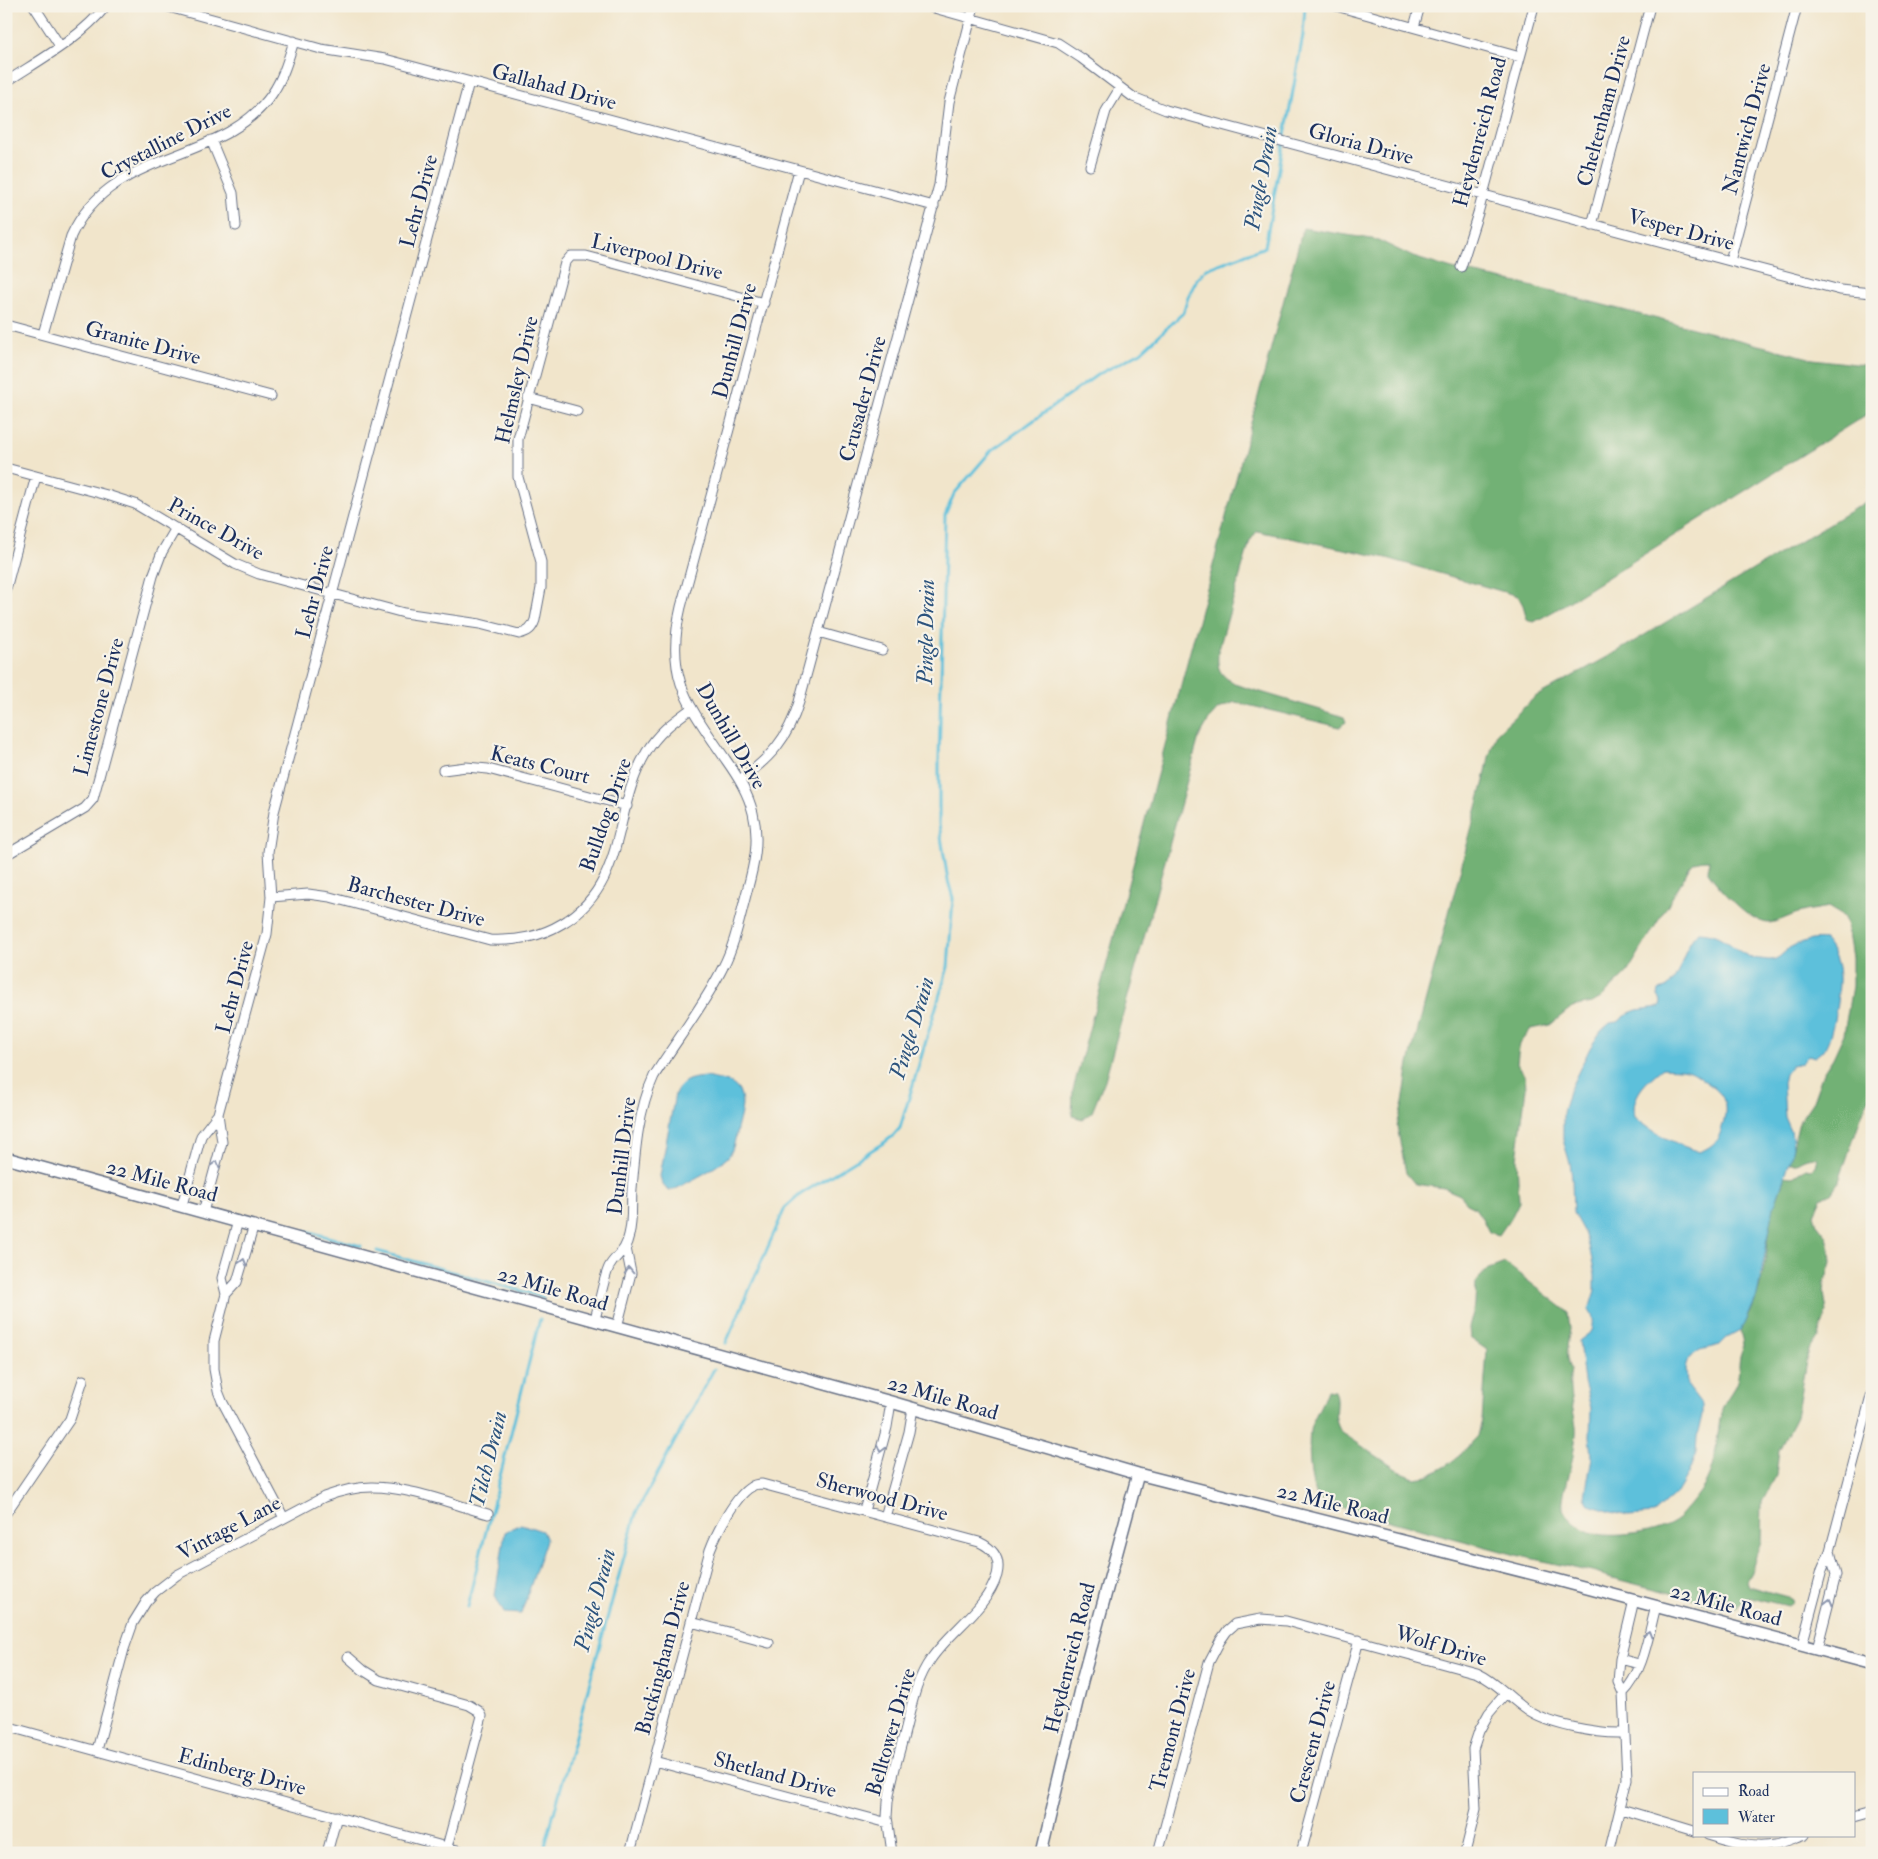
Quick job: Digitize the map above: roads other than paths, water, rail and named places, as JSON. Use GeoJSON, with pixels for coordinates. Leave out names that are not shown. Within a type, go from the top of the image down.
{"type":"FeatureCollection","features":[{"type":"Feature","properties":{"kind":"street"},"geometry":{"type":"LineString","coordinates":[[34,6],[60,46]]}},
{"type":"Feature","properties":{"kind":"street"},"geometry":{"type":"LineString","coordinates":[[6,82],[86,28],[106,6]]}},
{"type":"Feature","properties":{"kind":"street","name":"Gallahad Drive"},"geometry":{"type":"LineString","coordinates":[[165,6],[327,50],[384,59],[934,206]]}},
{"type":"Feature","properties":{"kind":"street","name":"Gloria Drive"},"geometry":{"type":"LineString","coordinates":[[927,6],[1058,43],[1120,88],[1144,102],[1166,110],[1483,195]]}},
{"type":"Feature","properties":{"kind":"street","name":"Crusader Drive"},"geometry":{"type":"LineString","coordinates":[[740,780],[761,764],[785,736],[795,714],[934,206],[941,172],[949,102],[974,6]]}},
{"type":"Feature","properties":{"kind":"street"},"geometry":{"type":"LineString","coordinates":[[1336,6],[1520,56]]}},
{"type":"Feature","properties":{"kind":"street"},"geometry":{"type":"LineString","coordinates":[[1414,27],[1420,6]]}},
{"type":"Feature","properties":{"kind":"street","name":"Heydenreich Road"},"geometry":{"type":"LineString","coordinates":[[1461,267],[1483,195],[1534,6]]}},
{"type":"Feature","properties":{"kind":"street","name":"Cheltenham Drive"},"geometry":{"type":"LineString","coordinates":[[1592,225],[1650,6]]}},
{"type":"Feature","properties":{"kind":"street","name":"Nantwich Drive"},"geometry":{"type":"LineString","coordinates":[[1730,261],[1798,6]]}},
{"type":"Feature","properties":{"kind":"street","name":"Crystalline Drive"},"geometry":{"type":"LineString","coordinates":[[43,334],[71,236],[77,223],[93,202],[103,192],[127,177],[211,140],[247,120],[272,95],[283,74],[294,41]]}},
{"type":"Feature","properties":{"kind":"street","name":"Lehr Drive"},"geometry":{"type":"LineString","coordinates":[[182,1206],[201,1136],[218,1114],[267,934],[271,897],[268,852],[271,827],[469,82]]}},
{"type":"Feature","properties":{"kind":"street"},"geometry":{"type":"LineString","coordinates":[[1090,166],[1106,110],[1120,88]]}},
{"type":"Feature","properties":{"kind":"street"},"geometry":{"type":"LineString","coordinates":[[211,140],[233,193],[236,226]]}},
{"type":"Feature","properties":{"kind":"street","name":"Dunhill Drive"},"geometry":{"type":"LineString","coordinates":[[617,1327],[631,1273],[626,1248],[631,1225],[632,1188],[641,1117],[648,1089],[654,1076],[723,968],[734,939],[756,858],[756,830],[750,802],[740,780],[682,690],[675,660],[677,622],[799,170]]}},
{"type":"Feature","properties":{"kind":"street","name":"Vesper Drive"},"geometry":{"type":"LineString","coordinates":[[1483,195],[1840,290],[1872,293]]}},
{"type":"Feature","properties":{"kind":"street","name":"Liverpool Drive"},"geometry":{"type":"LineString","coordinates":[[571,256],[586,256],[764,303]]}},
{"type":"Feature","properties":{"kind":"street","name":"Helmsley Drive"},"geometry":{"type":"LineString","coordinates":[[529,630],[532,627],[536,612],[542,574],[538,548],[521,490],[517,464],[518,439],[562,270],[571,256]]}},
{"type":"Feature","properties":{"kind":"street","name":"Granite Drive"},"geometry":{"type":"LineString","coordinates":[[6,325],[271,396]]}},
{"type":"Feature","properties":{"kind":"street"},"geometry":{"type":"LineString","coordinates":[[528,398],[577,411]]}},
{"type":"Feature","properties":{"kind":"street","name":"Prince Drive"},"geometry":{"type":"LineString","coordinates":[[6,468],[122,499],[148,511],[246,570],[418,615],[480,624],[519,634],[529,630]]}},
{"type":"Feature","properties":{"kind":"street"},"geometry":{"type":"LineString","coordinates":[[6,589],[36,476]]}},
{"type":"Feature","properties":{"kind":"street","name":"Limestone Drive"},"geometry":{"type":"LineString","coordinates":[[6,856],[85,808],[93,799],[153,576],[162,552],[176,528]]}},
{"type":"Feature","properties":{"kind":"street"},"geometry":{"type":"LineString","coordinates":[[818,632],[882,650]]}},
{"type":"Feature","properties":{"kind":"street","name":"Bulldog Drive"},"geometry":{"type":"LineString","coordinates":[[550,930],[572,918],[603,881],[613,856],[639,766],[652,744],[666,728],[692,708]]}},
{"type":"Feature","properties":{"kind":"street","name":"Keats Court"},"geometry":{"type":"LineString","coordinates":[[443,770],[466,767],[488,769],[627,806]]}},
{"type":"Feature","properties":{"kind":"street","name":"Barchester Drive"},"geometry":{"type":"LineString","coordinates":[[271,897],[308,894],[326,896],[490,940],[525,938],[537,936],[550,930]]}},
{"type":"Feature","properties":{"kind":"street","name":"Lehr Drive"},"geometry":{"type":"LineString","coordinates":[[204,1212],[222,1142],[218,1114]]}},
{"type":"Feature","properties":{"kind":"street","name":"22 Mile Road"},"geometry":{"type":"LineString","coordinates":[[6,1158],[596,1319],[617,1327],[913,1408],[1138,1474],[1634,1600],[1872,1664]]}},
{"type":"Feature","properties":{"kind":"street"},"geometry":{"type":"LineString","coordinates":[[226,1294],[222,1278],[238,1221]]}},
{"type":"Feature","properties":{"kind":"street"},"geometry":{"type":"LineString","coordinates":[[254,1225],[237,1282],[226,1294],[214,1340],[214,1369],[218,1391],[284,1518]]}},
{"type":"Feature","properties":{"kind":"street","name":"Dunhill Drive"},"geometry":{"type":"LineString","coordinates":[[596,1319],[610,1267],[626,1248]]}},
{"type":"Feature","properties":{"kind":"street"},"geometry":{"type":"LineString","coordinates":[[6,1513],[70,1419],[82,1380]]}},
{"type":"Feature","properties":{"kind":"street"},"geometry":{"type":"LineString","coordinates":[[1802,1645],[1822,1570],[1830,1551],[1871,1395]]}},
{"type":"Feature","properties":{"kind":"street"},"geometry":{"type":"LineString","coordinates":[[864,1511],[887,1427],[891,1402]]}},
{"type":"Feature","properties":{"kind":"street"},"geometry":{"type":"LineString","coordinates":[[886,1516],[909,1432],[913,1408]]}},
{"type":"Feature","properties":{"kind":"street","name":"Heydenreich Road"},"geometry":{"type":"LineString","coordinates":[[1040,1853],[1082,1681],[1138,1474]]}},
{"type":"Feature","properties":{"kind":"street","name":"Sherwood Drive"},"geometry":{"type":"LineString","coordinates":[[755,1485],[770,1485],[979,1542],[996,1554]]}},
{"type":"Feature","properties":{"kind":"street","name":"Buckingham Drive"},"geometry":{"type":"LineString","coordinates":[[630,1853],[714,1541],[740,1498],[755,1485]]}},
{"type":"Feature","properties":{"kind":"street","name":"Vintage Lane"},"geometry":{"type":"LineString","coordinates":[[97,1750],[129,1634],[146,1602],[155,1592],[177,1575],[284,1518],[335,1493],[347,1490],[371,1487],[411,1493],[488,1514]]}},
{"type":"Feature","properties":{"kind":"street"},"geometry":{"type":"LineString","coordinates":[[1817,1649],[1836,1574],[1830,1551]]}},
{"type":"Feature","properties":{"kind":"street","name":"Belltower Drive"},"geometry":{"type":"LineString","coordinates":[[892,1853],[887,1810],[889,1791],[920,1680],[938,1650],[986,1597],[998,1569],[996,1554]]}},
{"type":"Feature","properties":{"kind":"street"},"geometry":{"type":"LineString","coordinates":[[1609,1853],[1628,1779],[1624,1733],[1624,1693],[1618,1682],[1620,1659],[1634,1600]]}},
{"type":"Feature","properties":{"kind":"street"},"geometry":{"type":"LineString","coordinates":[[1624,1693],[1631,1685],[1639,1664],[1656,1606]]}},
{"type":"Feature","properties":{"kind":"street","name":"Wolf Drive"},"geometry":{"type":"LineString","coordinates":[[1235,1624],[1247,1620],[1261,1619],[1286,1621],[1477,1673],[1495,1683],[1528,1711],[1540,1718],[1600,1732],[1624,1733]]}},
{"type":"Feature","properties":{"kind":"street"},"geometry":{"type":"LineString","coordinates":[[691,1622],[770,1643]]}},
{"type":"Feature","properties":{"kind":"street","name":"Tremont Drive"},"geometry":{"type":"LineString","coordinates":[[1158,1853],[1209,1662],[1224,1636],[1235,1624]]}},
{"type":"Feature","properties":{"kind":"street","name":"Crescent Drive"},"geometry":{"type":"LineString","coordinates":[[1301,1853],[1359,1640]]}},
{"type":"Feature","properties":{"kind":"street"},"geometry":{"type":"LineString","coordinates":[[348,1657],[363,1670],[379,1680],[469,1705],[479,1711],[482,1721],[447,1847]]}},
{"type":"Feature","properties":{"kind":"street"},"geometry":{"type":"LineString","coordinates":[[1620,1659],[1639,1664]]}},
{"type":"Feature","properties":{"kind":"street"},"geometry":{"type":"LineString","coordinates":[[1465,1853],[1476,1809],[1473,1749],[1479,1731],[1489,1713],[1506,1693]]}},
{"type":"Feature","properties":{"kind":"street","name":"Edinberg Drive"},"geometry":{"type":"LineString","coordinates":[[6,1726],[468,1853]]}},
{"type":"Feature","properties":{"kind":"street","name":"Shetland Drive"},"geometry":{"type":"LineString","coordinates":[[654,1761],[888,1823]]}},
{"type":"Feature","properties":{"kind":"street"},"geometry":{"type":"LineString","coordinates":[[1620,1809],[1693,1831]]}},
{"type":"Feature","properties":{"kind":"street"},"geometry":{"type":"LineString","coordinates":[[1856,1816],[1872,1812]]}},
{"type":"Feature","properties":{"kind":"street"},"geometry":{"type":"LineString","coordinates":[[327,1853],[337,1816]]}},
{"type":"Feature","properties":{"kind":"street"},"geometry":{"type":"LineString","coordinates":[[1711,1836],[1739,1845],[1776,1849],[1803,1836]]}},
{"type":"Feature","properties":{"kind":"water"},"geometry":{"type":"Polygon","coordinates":[[[1699,932],[1715,935],[1750,957],[1768,960],[1778,958],[1791,947],[1799,944],[1812,940],[1824,940],[1835,956],[1839,976],[1838,992],[1833,1025],[1824,1049],[1815,1057],[1808,1055],[1802,1063],[1792,1065],[1785,1074],[1783,1083],[1785,1117],[1791,1131],[1793,1146],[1790,1161],[1774,1207],[1757,1296],[1740,1331],[1727,1338],[1720,1345],[1700,1350],[1689,1358],[1686,1369],[1687,1385],[1702,1405],[1702,1415],[1697,1437],[1696,1453],[1688,1474],[1677,1493],[1654,1514],[1628,1516],[1592,1506],[1588,1503],[1585,1496],[1592,1457],[1590,1436],[1591,1408],[1584,1382],[1579,1341],[1592,1331],[1593,1320],[1589,1310],[1595,1290],[1595,1274],[1589,1246],[1573,1213],[1570,1163],[1563,1140],[1563,1113],[1569,1091],[1590,1048],[1601,1031],[1610,1023],[1618,1022],[1629,1013],[1660,1007],[1659,990],[1667,987],[1673,981],[1693,938],[1699,932]],[[1663,1068],[1646,1083],[1637,1095],[1634,1109],[1635,1117],[1666,1138],[1700,1152],[1713,1144],[1720,1134],[1725,1116],[1723,1098],[1720,1093],[1693,1073],[1683,1069],[1663,1068]]]}},
{"type":"Feature","properties":{"kind":"water"},"geometry":{"type":"Polygon","coordinates":[[[706,1077],[728,1082],[739,1091],[742,1103],[733,1148],[727,1158],[715,1167],[674,1190],[668,1189],[663,1184],[660,1176],[675,1094],[683,1083],[696,1078],[706,1077]]]}},
{"type":"Feature","properties":{"kind":"water"},"geometry":{"type":"Polygon","coordinates":[[[521,1524],[542,1531],[546,1540],[521,1614],[504,1613],[495,1596],[505,1532],[521,1524]]]}},
{"type":"Feature","properties":{"kind":"waterway","name":"Pingle Drain"},"geometry":{"type":"LineString","coordinates":[[726,1343],[785,1208],[801,1194],[885,1142],[900,1128],[948,967],[953,898],[948,881],[939,824],[939,761],[945,515],[954,494],[991,451],[1097,375],[1141,352],[1183,313],[1197,279],[1206,269],[1265,247],[1303,35],[1305,6]]}},
{"type":"Feature","properties":{"kind":"waterway","name":"Tilch Drain"},"geometry":{"type":"LineString","coordinates":[[306,1231],[361,1246]]}},
{"type":"Feature","properties":{"kind":"waterway","name":"Tilch Drain"},"geometry":{"type":"LineString","coordinates":[[377,1251],[543,1298]]}},
{"type":"Feature","properties":{"kind":"waterway","name":"Tilch Drain"},"geometry":{"type":"LineString","coordinates":[[467,1606],[540,1319]]}},
{"type":"Feature","properties":{"kind":"waterway","name":"Pingle Drain"},"geometry":{"type":"LineString","coordinates":[[543,1853],[636,1513],[714,1369]]}}]}
